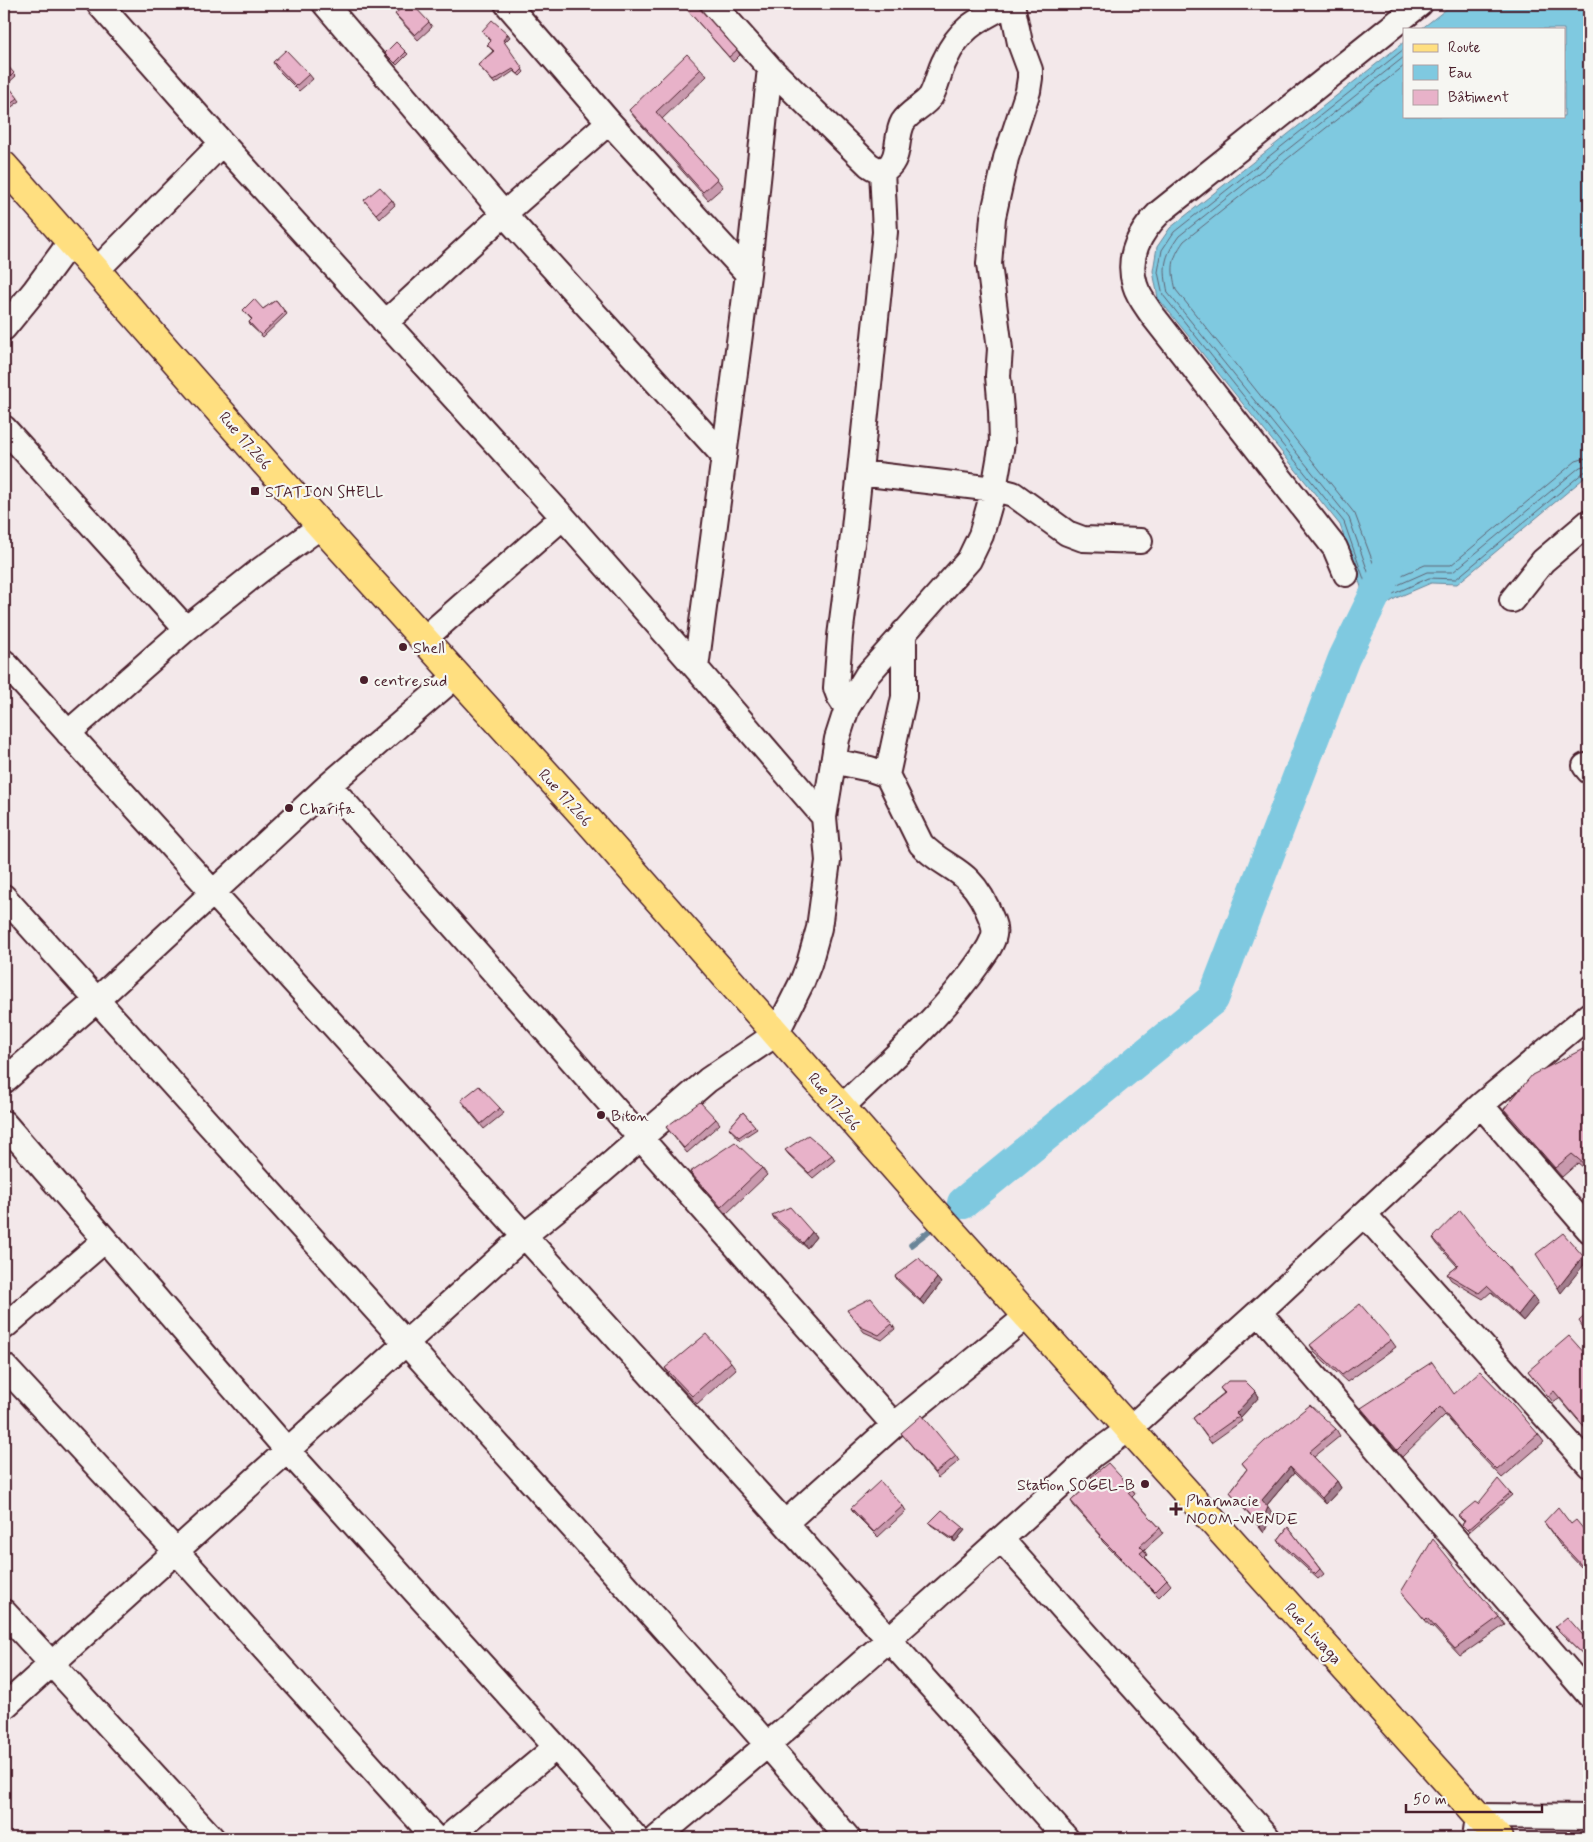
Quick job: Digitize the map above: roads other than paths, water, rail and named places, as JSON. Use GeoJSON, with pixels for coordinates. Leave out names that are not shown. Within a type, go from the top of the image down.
{"type":"FeatureCollection","features":[{"type":"Feature","properties":{"kind":"main road","name":"Rue 17.266"},"geometry":{"type":"LineString","coordinates":[[4,166],[321,526],[588,820],[841,1108],[1129,1429]]}},
{"type":"Feature","properties":{"kind":"main road","name":"Rue Liwaga"},"geometry":{"type":"LineString","coordinates":[[1129,1429],[1477,1827],[1498,1838]]}},
{"type":"Feature","properties":{"kind":"street"},"geometry":{"type":"LineString","coordinates":[[99,4],[222,143],[562,517],[696,668],[824,817]]}},
{"type":"Feature","properties":{"kind":"street"},"geometry":{"type":"LineString","coordinates":[[325,4],[504,214],[723,455]]}},
{"type":"Feature","properties":{"kind":"street"},"geometry":{"type":"LineString","coordinates":[[507,4],[609,122],[748,274]]}},
{"type":"Feature","properties":{"kind":"street"},"geometry":{"type":"LineString","coordinates":[[713,4],[770,68],[869,165],[882,170]]}},
{"type":"Feature","properties":{"kind":"street"},"geometry":{"type":"LineString","coordinates":[[4,1707],[288,1451],[404,1342],[525,1235],[708,1080],[776,1034],[805,973],[819,928],[828,861],[824,817],[836,739],[847,708],[866,675],[969,560],[981,535],[994,488],[1002,443],[998,376],[1000,349],[989,264],[993,218],[1006,158],[1028,91],[1030,78],[1030,70],[1020,43],[1010,4],[972,23],[957,37],[945,60],[930,97],[904,121],[892,162],[882,170]]}},
{"type":"Feature","properties":{"kind":"street"},"geometry":{"type":"LineString","coordinates":[[1346,574],[1335,548],[1153,316],[1135,287],[1131,262],[1136,246],[1147,225],[1160,212],[1420,4]]}},
{"type":"Feature","properties":{"kind":"street"},"geometry":{"type":"LineString","coordinates":[[696,668],[748,274],[770,68]]}},
{"type":"Feature","properties":{"kind":"street"},"geometry":{"type":"LineString","coordinates":[[385,322],[609,122]]}},
{"type":"Feature","properties":{"kind":"street"},"geometry":{"type":"LineString","coordinates":[[97,270],[222,143]]}},
{"type":"Feature","properties":{"kind":"street"},"geometry":{"type":"LineString","coordinates":[[847,708],[836,688],[840,636],[860,473],[885,232],[882,170]]}},
{"type":"Feature","properties":{"kind":"street"},"geometry":{"type":"LineString","coordinates":[[4,328],[71,241]]}},
{"type":"Feature","properties":{"kind":"street"},"geometry":{"type":"LineString","coordinates":[[4,428],[186,629]]}},
{"type":"Feature","properties":{"kind":"street"},"geometry":{"type":"LineString","coordinates":[[860,473],[994,488],[1013,494],[1067,533],[1083,539],[1140,541]]}},
{"type":"Feature","properties":{"kind":"street"},"geometry":{"type":"LineString","coordinates":[[424,639],[562,517]]}},
{"type":"Feature","properties":{"kind":"street"},"geometry":{"type":"LineString","coordinates":[[68,733],[186,629],[259,571],[321,526]]}},
{"type":"Feature","properties":{"kind":"street"},"geometry":{"type":"LineString","coordinates":[[1512,600],[1543,561],[1588,527]]}},
{"type":"Feature","properties":{"kind":"street"},"geometry":{"type":"LineString","coordinates":[[886,775],[904,697],[904,632]]}},
{"type":"Feature","properties":{"kind":"street"},"geometry":{"type":"LineString","coordinates":[[4,662],[785,1522],[1066,1838]]}},
{"type":"Feature","properties":{"kind":"street"},"geometry":{"type":"LineString","coordinates":[[4,1081],[98,999],[329,785],[456,676]]}},
{"type":"Feature","properties":{"kind":"street"},"geometry":{"type":"LineString","coordinates":[[833,761],[870,768],[886,775],[921,844],[968,880],[975,889],[995,929],[988,948],[962,987],[841,1108]]}},
{"type":"Feature","properties":{"kind":"street"},"geometry":{"type":"LineString","coordinates":[[329,785],[894,1425]]}},
{"type":"Feature","properties":{"kind":"street"},"geometry":{"type":"LineString","coordinates":[[4,897],[769,1745],[848,1838]]}},
{"type":"Feature","properties":{"kind":"street"},"geometry":{"type":"LineString","coordinates":[[657,1838],[769,1745],[889,1640],[1093,1455],[1129,1429],[1259,1312],[1481,1105],[1589,1015]]}},
{"type":"Feature","properties":{"kind":"street"},"geometry":{"type":"LineString","coordinates":[[1481,1105],[1589,1230]]}},
{"type":"Feature","properties":{"kind":"street"},"geometry":{"type":"LineString","coordinates":[[4,1123],[288,1451],[636,1838]]}},
{"type":"Feature","properties":{"kind":"street"},"geometry":{"type":"LineString","coordinates":[[1364,1214],[1587,1457]]}},
{"type":"Feature","properties":{"kind":"street"},"geometry":{"type":"LineString","coordinates":[[4,1327],[105,1240]]}},
{"type":"Feature","properties":{"kind":"street"},"geometry":{"type":"LineString","coordinates":[[1259,1312],[1589,1695]]}},
{"type":"Feature","properties":{"kind":"street"},"geometry":{"type":"LineString","coordinates":[[785,1522],[894,1425],[1027,1316]]}},
{"type":"Feature","properties":{"kind":"street"},"geometry":{"type":"LineString","coordinates":[[4,1366],[176,1551],[435,1838]]}},
{"type":"Feature","properties":{"kind":"street"},"geometry":{"type":"LineString","coordinates":[[1001,1539],[1268,1838]]}},
{"type":"Feature","properties":{"kind":"street"},"geometry":{"type":"LineString","coordinates":[[4,1612],[212,1838]]}},
{"type":"Feature","properties":{"kind":"street"},"geometry":{"type":"LineString","coordinates":[[447,1838],[556,1747]]}},
{"type":"Feature","properties":{"kind":"street"},"geometry":{"type":"LineString","coordinates":[[1477,1827],[1589,1817]]}},
{"type":"Feature","properties":{"kind":"water"},"geometry":{"type":"Polygon","coordinates":[[[1453,4],[1589,4],[1589,474],[1457,584],[1431,583],[1396,598],[1377,611],[1360,602],[1361,587],[1340,525],[1158,298],[1153,271],[1157,247],[1170,228],[1403,43],[1403,118],[1566,118],[1566,28],[1422,28],[1453,4]]]}},
{"type":"Feature","properties":{"kind":"waterway"},"geometry":{"type":"LineString","coordinates":[[963,1203],[1213,999],[1344,658],[1388,568]]}},
{"type":"Feature","properties":{"kind":"waterway"},"geometry":{"type":"LineString","coordinates":[[911,1245],[929,1231]]}},
{"type":"Feature","properties":{"kind":"place","name":"STATION SHELL"},"geometry":{"type":"Point","coordinates":[255,491]}},
{"type":"Feature","properties":{"kind":"place","name":"Shell"},"geometry":{"type":"Point","coordinates":[403,647]}},
{"type":"Feature","properties":{"kind":"place","name":"centre sud"},"geometry":{"type":"Point","coordinates":[364,680]}},
{"type":"Feature","properties":{"kind":"place","name":"Charifa"},"geometry":{"type":"Point","coordinates":[289,808]}},
{"type":"Feature","properties":{"kind":"place","name":"Biton"},"geometry":{"type":"Point","coordinates":[601,1115]}},
{"type":"Feature","properties":{"kind":"place","name":"Station SOGEL-B"},"geometry":{"type":"Point","coordinates":[1145,1484]}},
{"type":"Feature","properties":{"kind":"place","name":"Pharmacie NOOM-WENDE"},"geometry":{"type":"Point","coordinates":[1176,1509]}}]}
